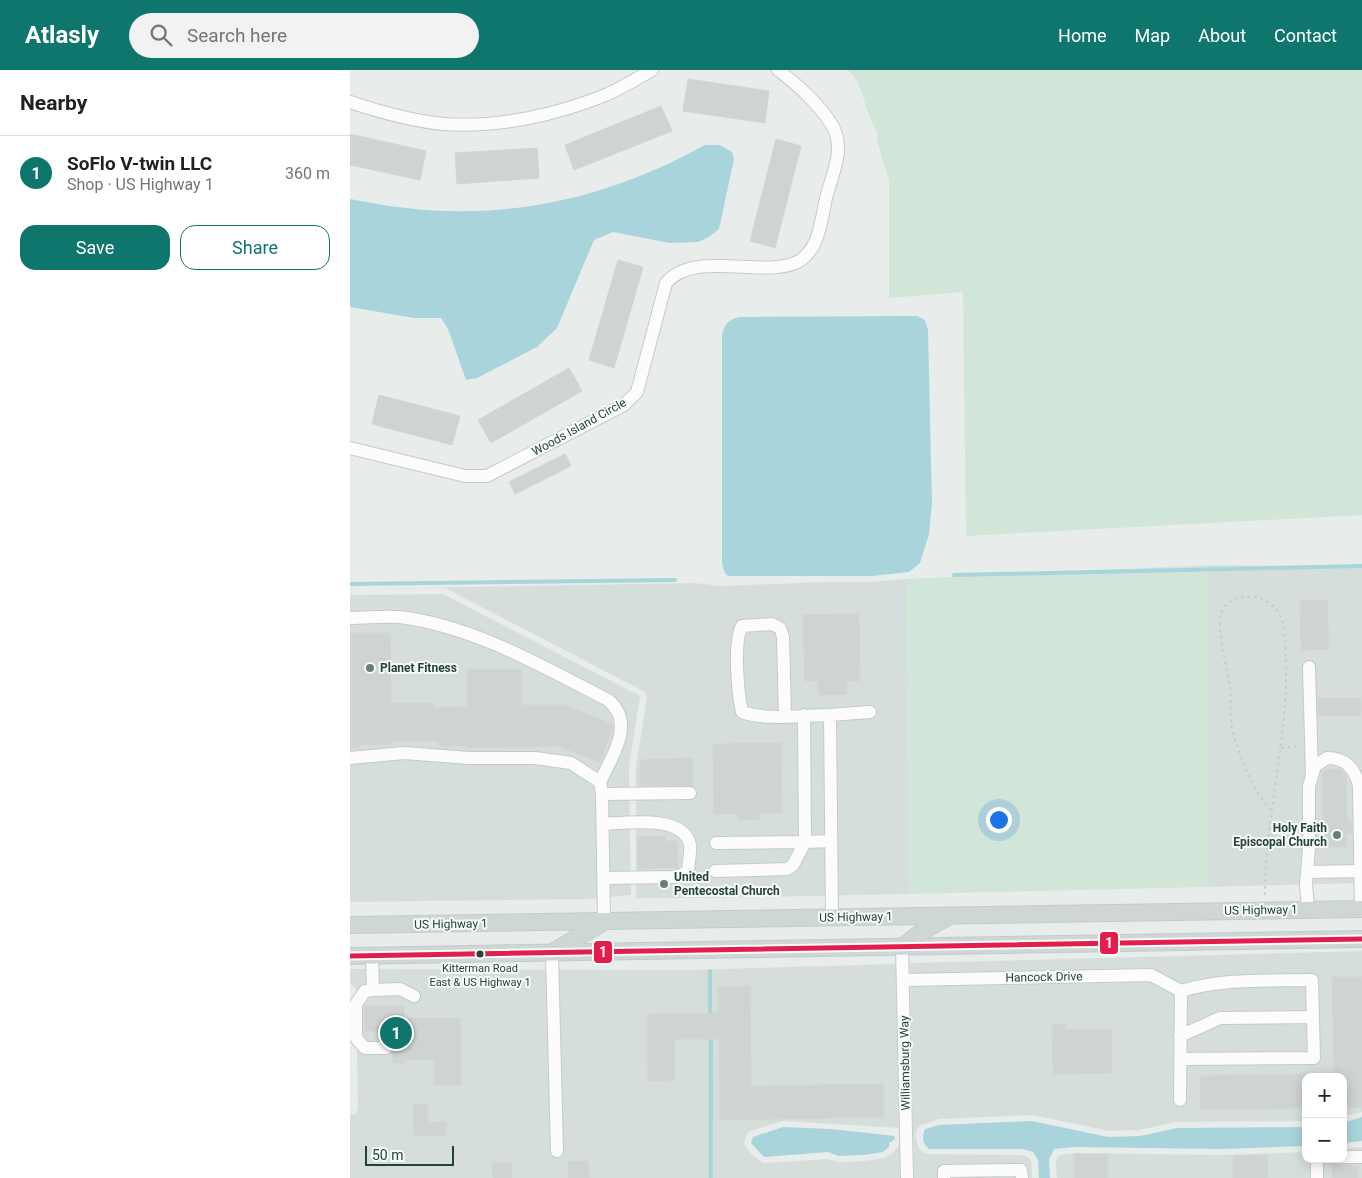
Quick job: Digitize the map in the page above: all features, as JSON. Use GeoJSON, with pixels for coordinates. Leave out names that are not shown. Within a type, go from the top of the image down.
{"type":"FeatureCollection","features":[{"type":"Feature","properties":{"kind":"main road","name":"US Highway 1"},"geometry":{"type":"LineString","coordinates":[[350,926],[1361,909]]}},
{"type":"Feature","properties":{"kind":"main road"},"geometry":{"type":"LineString","coordinates":[[902,947],[952,915]]}},
{"type":"Feature","properties":{"kind":"main road"},"geometry":{"type":"LineString","coordinates":[[552,953],[604,921]]}},
{"type":"Feature","properties":{"kind":"main road"},"geometry":{"type":"LineString","coordinates":[[350,956],[1362,938]]}},
{"type":"Feature","properties":{"kind":"street"},"geometry":{"type":"LineString","coordinates":[[350,102],[398,117],[444,124],[497,123],[551,114],[609,93],[652,70]]}},
{"type":"Feature","properties":{"kind":"street","name":"Woods Island Circle"},"geometry":{"type":"LineString","coordinates":[[350,448],[465,476],[487,476],[624,405],[637,392],[666,282],[674,273],[688,268],[717,266],[781,266],[796,263],[805,256],[815,243],[838,153],[837,136],[830,121],[790,78],[778,70]]}},
{"type":"Feature","properties":{"kind":"street"},"geometry":{"type":"LineString","coordinates":[[350,618],[405,617],[455,630],[511,651],[608,700],[616,707],[622,726],[601,788],[604,921]]}},
{"type":"Feature","properties":{"kind":"street"},"geometry":{"type":"LineString","coordinates":[[785,715],[783,637],[780,628],[772,624],[742,626],[738,632],[738,644],[739,700],[742,712],[751,715],[785,715],[804,715],[830,715],[870,712]]}},
{"type":"Feature","properties":{"kind":"street"},"geometry":{"type":"LineString","coordinates":[[1309,667],[1312,775]]}},
{"type":"Feature","properties":{"kind":"street"},"geometry":{"type":"LineString","coordinates":[[715,871],[786,869],[793,865],[805,842],[804,715]]}},
{"type":"Feature","properties":{"kind":"street"},"geometry":{"type":"LineString","coordinates":[[830,715],[832,918]]}},
{"type":"Feature","properties":{"kind":"street"},"geometry":{"type":"LineString","coordinates":[[350,758],[404,753],[461,758],[535,758],[571,763],[601,788],[690,793]]}},
{"type":"Feature","properties":{"kind":"street"},"geometry":{"type":"LineString","coordinates":[[1308,910],[1306,872],[1309,848],[1309,786],[1315,766],[1328,758],[1344,761],[1356,775],[1359,785],[1361,809],[1361,909]]}},
{"type":"Feature","properties":{"kind":"street"},"geometry":{"type":"LineString","coordinates":[[603,824],[671,823],[683,830],[690,845],[688,872],[675,877],[604,878]]}},
{"type":"Feature","properties":{"kind":"street"},"geometry":{"type":"LineString","coordinates":[[716,843],[830,842]]}},
{"type":"Feature","properties":{"kind":"street"},"geometry":{"type":"LineString","coordinates":[[1306,872],[1361,871]]}},
{"type":"Feature","properties":{"kind":"street","name":"Williamsburg Way"},"geometry":{"type":"LineString","coordinates":[[902,947],[908,1178]]}},
{"type":"Feature","properties":{"kind":"street"},"geometry":{"type":"LineString","coordinates":[[552,953],[557,1151]]}},
{"type":"Feature","properties":{"kind":"street"},"geometry":{"type":"LineString","coordinates":[[372,956],[373,990]]}},
{"type":"Feature","properties":{"kind":"street","name":"Hancock Drive"},"geometry":{"type":"LineString","coordinates":[[903,980],[1151,975],[1181,991]]}},
{"type":"Feature","properties":{"kind":"street"},"geometry":{"type":"LineString","coordinates":[[1180,1059],[1314,1058],[1312,980],[1206,983],[1181,991],[1180,1036],[1180,1059],[1180,1100]]}},
{"type":"Feature","properties":{"kind":"street"},"geometry":{"type":"LineString","coordinates":[[386,1048],[365,1048],[356,1038],[356,1004],[365,991],[400,990],[414,996]]}},
{"type":"Feature","properties":{"kind":"street"},"geometry":{"type":"LineString","coordinates":[[1180,1036],[1220,1018],[1313,1017]]}},
{"type":"Feature","properties":{"kind":"street"},"geometry":{"type":"LineString","coordinates":[[1347,1157],[1362,1157]]}},
{"type":"Feature","properties":{"kind":"street"},"geometry":{"type":"LineString","coordinates":[[1317,1163],[1317,1178]]}},
{"type":"Feature","properties":{"kind":"street"},"geometry":{"type":"LineString","coordinates":[[944,1178],[944,1171],[1022,1170],[1022,1178]]}},
{"type":"Feature","properties":{"kind":"path"},"geometry":{"type":"LineString","coordinates":[[1264,910],[1264,864],[1281,748],[1286,696],[1285,629],[1281,615],[1274,607],[1263,599],[1242,597],[1232,600],[1226,605],[1221,618],[1230,684],[1231,723],[1249,773],[1264,804],[1271,810]]}},
{"type":"Feature","properties":{"kind":"path"},"geometry":{"type":"LineString","coordinates":[[1281,748],[1311,747]]}},
{"type":"Feature","properties":{"kind":"shaded area"},"geometry":{"type":"Polygon","coordinates":[[[1208,565],[1362,567],[1362,883],[1208,887],[1208,565]]]}},
{"type":"Feature","properties":{"kind":"shaded area"},"geometry":{"type":"Polygon","coordinates":[[[906,579],[909,894],[705,898],[636,898],[636,767],[647,697],[645,692],[445,588],[350,589],[695,583],[720,586],[872,582],[906,579]]]}},
{"type":"Feature","properties":{"kind":"shaded area"},"geometry":{"type":"Polygon","coordinates":[[[443,594],[640,696],[629,766],[631,895],[589,899],[350,902],[350,595],[443,594]]]}},
{"type":"Feature","properties":{"kind":"shaded area"},"geometry":{"type":"Polygon","coordinates":[[[1362,951],[1362,1112],[1347,1115],[1347,1073],[1302,1073],[1302,1121],[1176,1122],[1139,1130],[1109,1131],[1033,1115],[939,1119],[919,1126],[915,1135],[919,1149],[926,1154],[1022,1155],[1028,1157],[1031,1161],[1032,1178],[914,1178],[910,986],[1149,981],[1190,989],[1151,968],[910,974],[910,963],[1362,951]]]}},
{"type":"Feature","properties":{"kind":"shaded area"},"geometry":{"type":"Polygon","coordinates":[[[896,964],[899,1128],[783,1121],[748,1132],[744,1144],[751,1154],[763,1163],[827,1159],[839,1162],[865,1161],[885,1158],[894,1152],[900,1143],[901,1178],[350,1178],[350,1115],[355,1114],[358,1109],[356,989],[350,983],[350,969],[686,970],[896,964]]]}},
{"type":"Feature","properties":{"kind":"shaded area"},"geometry":{"type":"Polygon","coordinates":[[[1362,1147],[1362,1178],[1057,1178],[1056,1161],[1059,1155],[1075,1153],[1222,1155],[1302,1152],[1302,1163],[1347,1163],[1347,1149],[1362,1147]]]}},
{"type":"Feature","properties":{"kind":"green space"},"geometry":{"type":"Polygon","coordinates":[[[848,70],[1362,70],[1362,515],[966,536],[963,292],[889,298],[889,180],[877,141],[878,132],[873,125],[858,83],[848,70]]]}},
{"type":"Feature","properties":{"kind":"green space"},"geometry":{"type":"Polygon","coordinates":[[[1208,565],[1208,887],[909,894],[906,579],[1208,565]]]}},
{"type":"Feature","properties":{"kind":"water"},"geometry":{"type":"Polygon","coordinates":[[[705,145],[720,145],[732,152],[734,159],[719,229],[709,237],[698,242],[670,243],[613,232],[594,240],[557,328],[537,347],[477,378],[466,380],[448,329],[441,318],[414,318],[350,307],[350,199],[397,207],[443,211],[488,210],[532,206],[576,197],[619,184],[662,167],[705,145]]]}},
{"type":"Feature","properties":{"kind":"water"},"geometry":{"type":"Polygon","coordinates":[[[917,316],[925,320],[928,330],[932,503],[929,534],[920,563],[909,572],[872,576],[728,576],[722,564],[722,334],[726,325],[739,317],[917,316]]]}},
{"type":"Feature","properties":{"kind":"water"},"geometry":{"type":"Polygon","coordinates":[[[1362,1117],[1362,1141],[1347,1143],[1347,1122],[1362,1117]]]}},
{"type":"Feature","properties":{"kind":"water"},"geometry":{"type":"Polygon","coordinates":[[[1032,1121],[1108,1137],[1140,1136],[1177,1128],[1302,1127],[1302,1146],[1222,1149],[1074,1147],[1054,1149],[1049,1160],[1050,1178],[1039,1178],[1038,1160],[1033,1152],[1023,1149],[929,1149],[923,1140],[925,1129],[939,1125],[1032,1121]]]}},
{"type":"Feature","properties":{"kind":"water"},"geometry":{"type":"Polygon","coordinates":[[[783,1127],[831,1129],[895,1136],[894,1140],[889,1143],[889,1147],[883,1152],[864,1155],[839,1156],[828,1152],[764,1157],[751,1143],[753,1137],[783,1127]]]}},
{"type":"Feature","properties":{"kind":"building"},"geometry":{"type":"Polygon","coordinates":[[[688,79],[769,91],[765,123],[683,111],[688,79]]]}},
{"type":"Feature","properties":{"kind":"building"},"geometry":{"type":"Polygon","coordinates":[[[661,106],[672,131],[574,170],[565,145],[661,106]]]}},
{"type":"Feature","properties":{"kind":"building"},"geometry":{"type":"Polygon","coordinates":[[[350,134],[426,151],[420,180],[350,165],[350,134]]]}},
{"type":"Feature","properties":{"kind":"building"},"geometry":{"type":"Polygon","coordinates":[[[776,139],[801,146],[775,248],[750,241],[776,139]]]}},
{"type":"Feature","properties":{"kind":"building"},"geometry":{"type":"Polygon","coordinates":[[[537,148],[539,178],[457,184],[455,153],[537,148]]]}},
{"type":"Feature","properties":{"kind":"building"},"geometry":{"type":"Polygon","coordinates":[[[618,260],[643,267],[614,368],[589,360],[618,260]]]}},
{"type":"Feature","properties":{"kind":"building"},"geometry":{"type":"Polygon","coordinates":[[[569,368],[582,391],[491,443],[478,420],[569,368]]]}},
{"type":"Feature","properties":{"kind":"building"},"geometry":{"type":"Polygon","coordinates":[[[379,395],[460,416],[452,445],[372,424],[379,395]]]}},
{"type":"Feature","properties":{"kind":"building"},"geometry":{"type":"Polygon","coordinates":[[[565,454],[571,466],[515,494],[509,482],[565,454]]]}},
{"type":"Feature","properties":{"kind":"building"},"geometry":{"type":"Polygon","coordinates":[[[1327,600],[1329,649],[1301,650],[1300,601],[1327,600]]]}},
{"type":"Feature","properties":{"kind":"building"},"geometry":{"type":"Polygon","coordinates":[[[859,614],[860,681],[847,681],[847,694],[818,695],[818,681],[805,681],[803,615],[859,614]]]}},
{"type":"Feature","properties":{"kind":"building"},"geometry":{"type":"Polygon","coordinates":[[[350,633],[390,633],[391,703],[434,703],[435,708],[467,707],[467,669],[522,669],[522,705],[564,705],[612,724],[612,731],[600,762],[558,746],[468,748],[468,746],[441,746],[436,741],[391,741],[392,744],[359,745],[359,748],[350,748],[350,633]]]}},
{"type":"Feature","properties":{"kind":"building"},"geometry":{"type":"Polygon","coordinates":[[[1318,698],[1361,698],[1361,716],[1318,716],[1318,698]]]}},
{"type":"Feature","properties":{"kind":"building"},"geometry":{"type":"Polygon","coordinates":[[[781,743],[782,813],[759,814],[759,819],[738,820],[738,814],[714,814],[713,744],[781,743]]]}},
{"type":"Feature","properties":{"kind":"building"},"geometry":{"type":"Polygon","coordinates":[[[692,758],[693,786],[640,785],[640,760],[692,758]]]}},
{"type":"Feature","properties":{"kind":"building"},"geometry":{"type":"Polygon","coordinates":[[[1340,769],[1346,775],[1347,821],[1351,821],[1352,834],[1347,833],[1347,847],[1323,847],[1323,834],[1317,834],[1317,821],[1322,821],[1322,772],[1324,770],[1340,769]]]}},
{"type":"Feature","properties":{"kind":"building"},"geometry":{"type":"Polygon","coordinates":[[[666,836],[666,841],[677,841],[678,867],[638,869],[637,837],[666,836]]]}},
{"type":"Feature","properties":{"kind":"building"},"geometry":{"type":"Polygon","coordinates":[[[1332,977],[1362,977],[1362,1107],[1347,1108],[1347,1073],[1334,1073],[1332,977]]]}},
{"type":"Feature","properties":{"kind":"building"},"geometry":{"type":"Polygon","coordinates":[[[750,986],[751,1086],[884,1084],[884,1117],[720,1120],[719,1039],[675,1039],[675,1080],[648,1081],[647,1014],[718,1013],[718,987],[750,986]]]}},
{"type":"Feature","properties":{"kind":"building"},"geometry":{"type":"Polygon","coordinates":[[[364,1006],[404,1006],[404,1018],[460,1018],[461,1085],[434,1085],[434,1060],[405,1060],[405,1063],[393,1063],[392,1031],[364,1031],[364,1006]]]}},
{"type":"Feature","properties":{"kind":"building"},"geometry":{"type":"Polygon","coordinates":[[[1052,1024],[1066,1024],[1066,1030],[1111,1029],[1112,1073],[1053,1074],[1052,1024]]]}},
{"type":"Feature","properties":{"kind":"building"},"geometry":{"type":"Polygon","coordinates":[[[1302,1074],[1302,1108],[1200,1110],[1200,1076],[1302,1074]]]}},
{"type":"Feature","properties":{"kind":"building"},"geometry":{"type":"Polygon","coordinates":[[[428,1104],[428,1122],[446,1122],[446,1136],[414,1136],[413,1105],[428,1104]]]}},
{"type":"Feature","properties":{"kind":"building"},"geometry":{"type":"Polygon","coordinates":[[[1074,1154],[1108,1154],[1108,1178],[1074,1178],[1074,1154]]]}},
{"type":"Feature","properties":{"kind":"building"},"geometry":{"type":"Polygon","coordinates":[[[1267,1155],[1268,1178],[1233,1178],[1233,1156],[1267,1155]]]}},
{"type":"Feature","properties":{"kind":"building"},"geometry":{"type":"Polygon","coordinates":[[[588,1161],[589,1178],[568,1178],[568,1162],[588,1161]]]}},
{"type":"Feature","properties":{"kind":"building"},"geometry":{"type":"Polygon","coordinates":[[[492,1163],[511,1163],[512,1178],[493,1178],[492,1163]]]}},
{"type":"Feature","properties":{"kind":"building"},"geometry":{"type":"Polygon","coordinates":[[[1332,1163],[1358,1165],[1358,1178],[1332,1178],[1332,1163]]]}},
{"type":"Feature","properties":{"kind":"waterway"},"geometry":{"type":"LineString","coordinates":[[954,575],[1362,566]]}},
{"type":"Feature","properties":{"kind":"waterway"},"geometry":{"type":"LineString","coordinates":[[350,584],[675,580]]}},
{"type":"Feature","properties":{"kind":"waterway"},"geometry":{"type":"LineString","coordinates":[[710,971],[710,1016]]}},
{"type":"Feature","properties":{"kind":"waterway"},"geometry":{"type":"LineString","coordinates":[[711,1036],[711,1178]]}},
{"type":"Feature","properties":{"kind":"transit line","name":"1"},"geometry":{"type":"LineString","coordinates":[[350,956],[1362,939]]}},
{"type":"Feature","properties":{"kind":"place","name":"Planet Fitness"},"geometry":{"type":"Point","coordinates":[370,668]}},
{"type":"Feature","properties":{"kind":"place","name":"Holy Faith Episcopal Church"},"geometry":{"type":"Point","coordinates":[1337,835]}},
{"type":"Feature","properties":{"kind":"place","name":"United Pentecostal Church"},"geometry":{"type":"Point","coordinates":[664,884]}},
{"type":"Feature","properties":{"kind":"place","name":"Kitterman Road East & US Highway 1"},"geometry":{"type":"Point","coordinates":[480,954]}},
{"type":"Feature","properties":{"kind":"place","name":"SoFlo V-twin LLC"},"geometry":{"type":"Point","coordinates":[396,1033]}}]}
